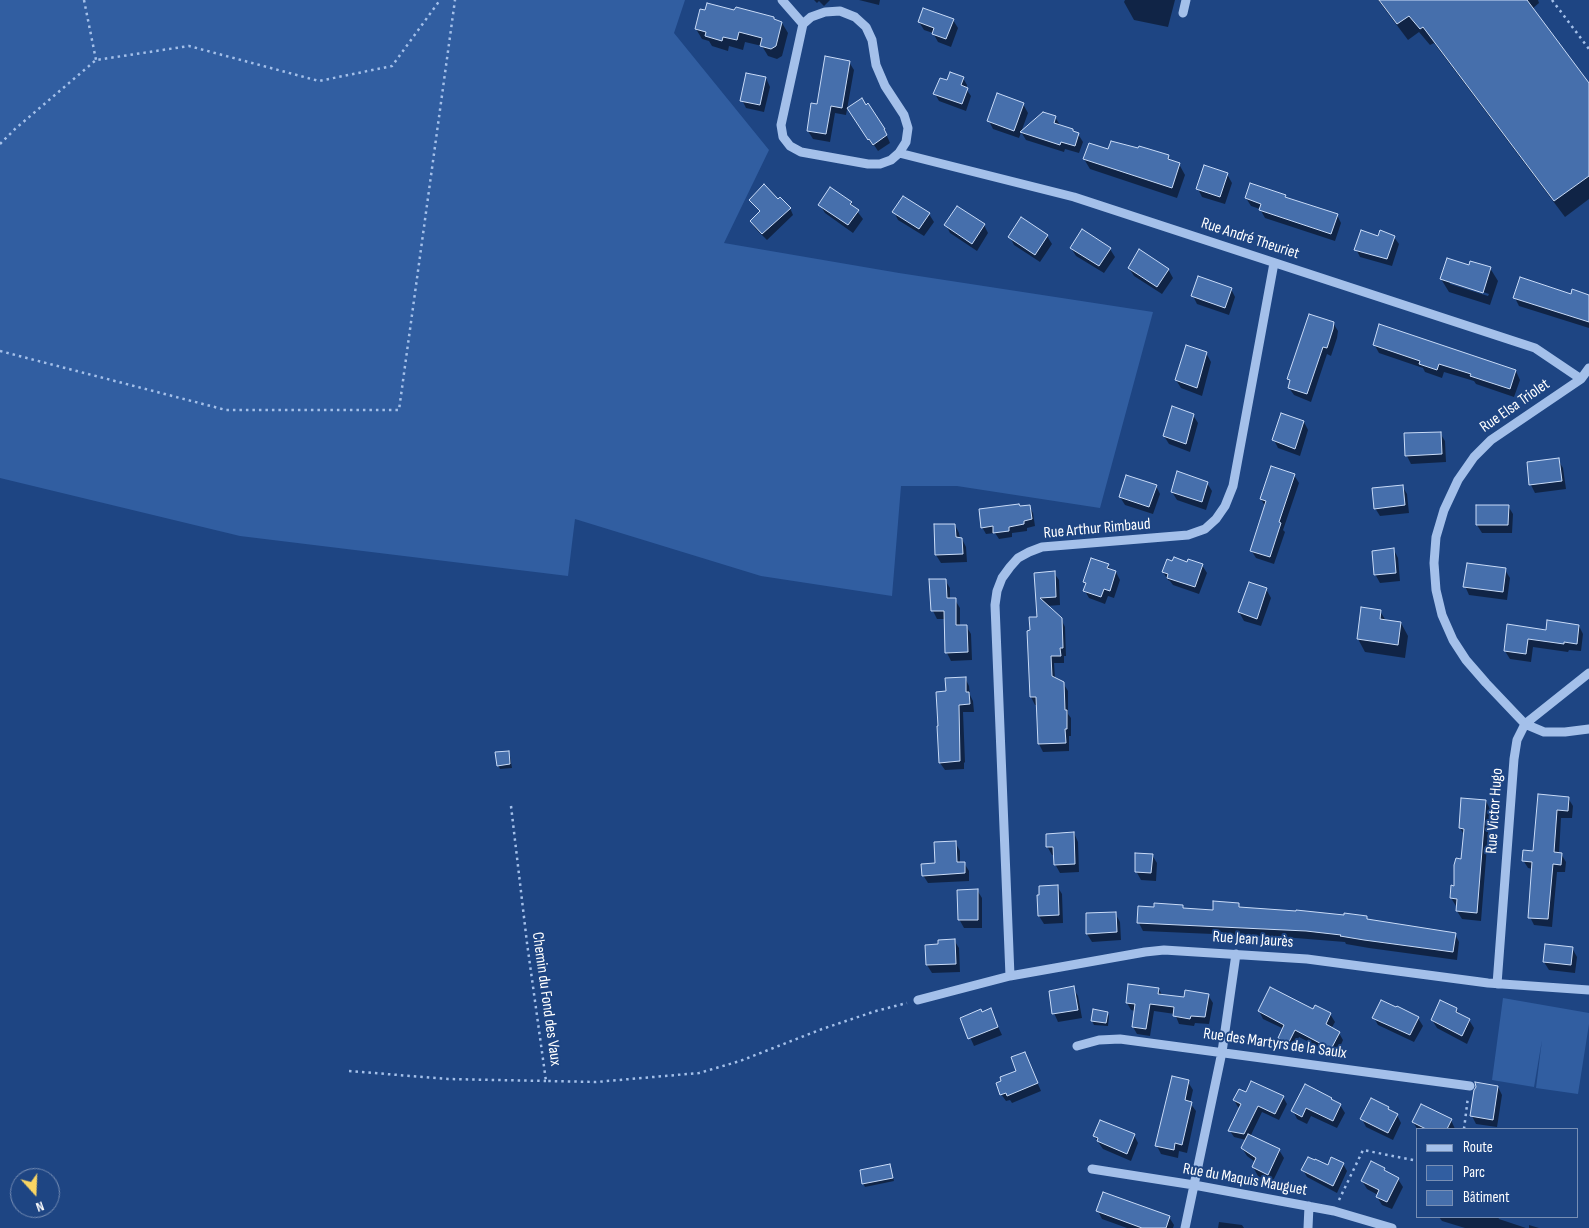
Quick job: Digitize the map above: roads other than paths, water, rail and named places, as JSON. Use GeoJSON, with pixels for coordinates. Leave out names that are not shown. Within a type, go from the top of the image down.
{"type":"FeatureCollection","features":[{"type":"Feature","properties":{"kind":"street"},"geometry":{"type":"LineString","coordinates":[[782,0],[803,24]]}},
{"type":"Feature","properties":{"kind":"street"},"geometry":{"type":"LineString","coordinates":[[1182,13],[1186,0]]}},
{"type":"Feature","properties":{"kind":"street"},"geometry":{"type":"LineString","coordinates":[[840,11],[855,17],[866,26],[872,40],[876,65],[885,86],[904,115],[908,128],[906,142],[900,153],[891,160],[880,164],[868,164],[801,152],[790,146],[783,137],[781,125],[803,24],[812,17],[825,12],[840,11]]}},
{"type":"Feature","properties":{"kind":"street","name":"Rue André Theuriet"},"geometry":{"type":"LineString","coordinates":[[900,153],[1074,197],[1535,348],[1585,378]]}},
{"type":"Feature","properties":{"kind":"street","name":"Rue Arthur Rimbaud"},"geometry":{"type":"LineString","coordinates":[[1010,976],[995,605],[997,591],[1002,578],[1018,558],[1042,547],[1188,535],[1205,529],[1216,520],[1226,506],[1233,486],[1274,263]]}},
{"type":"Feature","properties":{"kind":"street","name":"Rue Elsa Triolet"},"geometry":{"type":"LineString","coordinates":[[1525,724],[1466,660],[1453,640],[1442,615],[1436,590],[1434,563],[1436,537],[1444,510],[1458,480],[1474,457],[1491,440],[1585,378],[1589,368]]}},
{"type":"Feature","properties":{"kind":"street","name":"Rue Victor Hugo"},"geometry":{"type":"LineString","coordinates":[[1497,984],[1517,740],[1525,724],[1589,673]]}},
{"type":"Feature","properties":{"kind":"street"},"geometry":{"type":"LineString","coordinates":[[1525,724],[1544,732],[1589,729]]}},
{"type":"Feature","properties":{"kind":"street","name":"Rue Jean Jaurès"},"geometry":{"type":"LineString","coordinates":[[918,1000],[1010,976],[1164,950],[1307,959],[1497,984],[1589,990]]}},
{"type":"Feature","properties":{"kind":"street"},"geometry":{"type":"LineString","coordinates":[[1185,1228],[1222,1052],[1236,954]]}},
{"type":"Feature","properties":{"kind":"street","name":"Rue des Martyrs de la Saulx"},"geometry":{"type":"LineString","coordinates":[[1077,1046],[1099,1040],[1120,1039],[1470,1086]]}},
{"type":"Feature","properties":{"kind":"street","name":"Rue du Maquis Mauguet"},"geometry":{"type":"LineString","coordinates":[[1092,1169],[1309,1206],[1334,1211],[1392,1228]]}},
{"type":"Feature","properties":{"kind":"street"},"geometry":{"type":"LineString","coordinates":[[1308,1228],[1309,1206]]}}]}
